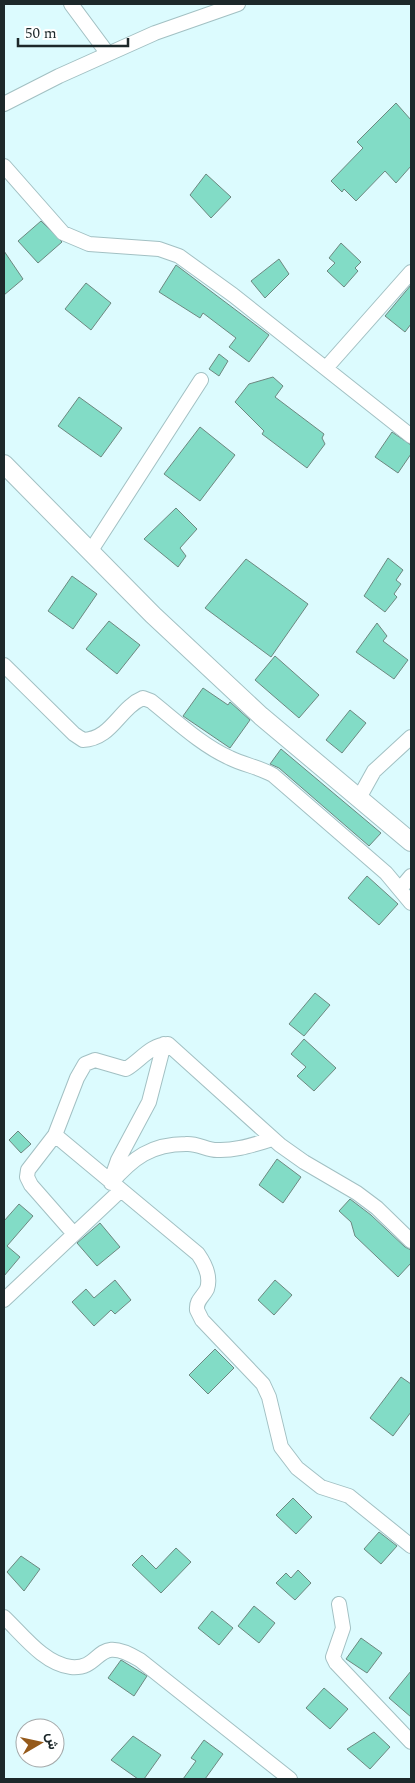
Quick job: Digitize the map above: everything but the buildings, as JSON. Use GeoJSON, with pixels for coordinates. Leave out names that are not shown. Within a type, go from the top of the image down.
{"type":"FeatureCollection","features":[{"type":"Feature","properties":{"kind":"street"},"geometry":{"type":"LineString","coordinates":[[71,4],[108,54]]}},
{"type":"Feature","properties":{"kind":"street"},"geometry":{"type":"LineString","coordinates":[[4,104],[155,33],[238,4]]}},
{"type":"Feature","properties":{"kind":"street"},"geometry":{"type":"LineString","coordinates":[[4,166],[63,233],[89,244],[159,249],[179,256],[326,368],[411,436]]}},
{"type":"Feature","properties":{"kind":"street"},"geometry":{"type":"LineString","coordinates":[[326,368],[411,274]]}},
{"type":"Feature","properties":{"kind":"street"},"geometry":{"type":"LineString","coordinates":[[90,552],[200,380]]}},
{"type":"Feature","properties":{"kind":"street"},"geometry":{"type":"LineString","coordinates":[[4,464],[154,615],[261,716],[411,842]]}},
{"type":"Feature","properties":{"kind":"street"},"geometry":{"type":"LineString","coordinates":[[4,665],[74,734],[84,740],[101,736],[134,702],[143,698],[151,701],[215,750],[273,775],[386,873],[411,903]]}},
{"type":"Feature","properties":{"kind":"street"},"geometry":{"type":"LineString","coordinates":[[359,798],[374,771],[411,737]]}},
{"type":"Feature","properties":{"kind":"street"},"geometry":{"type":"LineString","coordinates":[[400,889],[411,876]]}},
{"type":"Feature","properties":{"kind":"street"},"geometry":{"type":"LineString","coordinates":[[115,1187],[118,1160],[149,1102],[164,1044]]}},
{"type":"Feature","properties":{"kind":"street"},"geometry":{"type":"LineString","coordinates":[[74,1234],[27,1177],[28,1170],[55,1135],[77,1078],[86,1064],[95,1060],[126,1069],[137,1062],[148,1051],[168,1044],[178,1050],[274,1139],[304,1162],[357,1193],[377,1208],[411,1241]]}},
{"type":"Feature","properties":{"kind":"street"},"geometry":{"type":"LineString","coordinates":[[55,1135],[115,1187],[198,1254],[205,1263],[208,1276],[207,1289],[199,1299],[197,1310],[202,1320],[263,1384],[269,1397],[281,1447],[288,1458],[310,1480],[349,1496],[411,1546]]}},
{"type":"Feature","properties":{"kind":"street"},"geometry":{"type":"LineString","coordinates":[[4,1300],[74,1234],[115,1187],[130,1161],[156,1148],[188,1144],[216,1150],[241,1148],[274,1139]]}},
{"type":"Feature","properties":{"kind":"street"},"geometry":{"type":"LineString","coordinates":[[339,1604],[343,1628],[333,1657],[336,1663],[411,1742]]}},
{"type":"Feature","properties":{"kind":"street"},"geometry":{"type":"LineString","coordinates":[[4,1617],[37,1649],[54,1660],[71,1667],[86,1665],[102,1652],[114,1648],[124,1650],[144,1663],[290,1779]]}}]}
